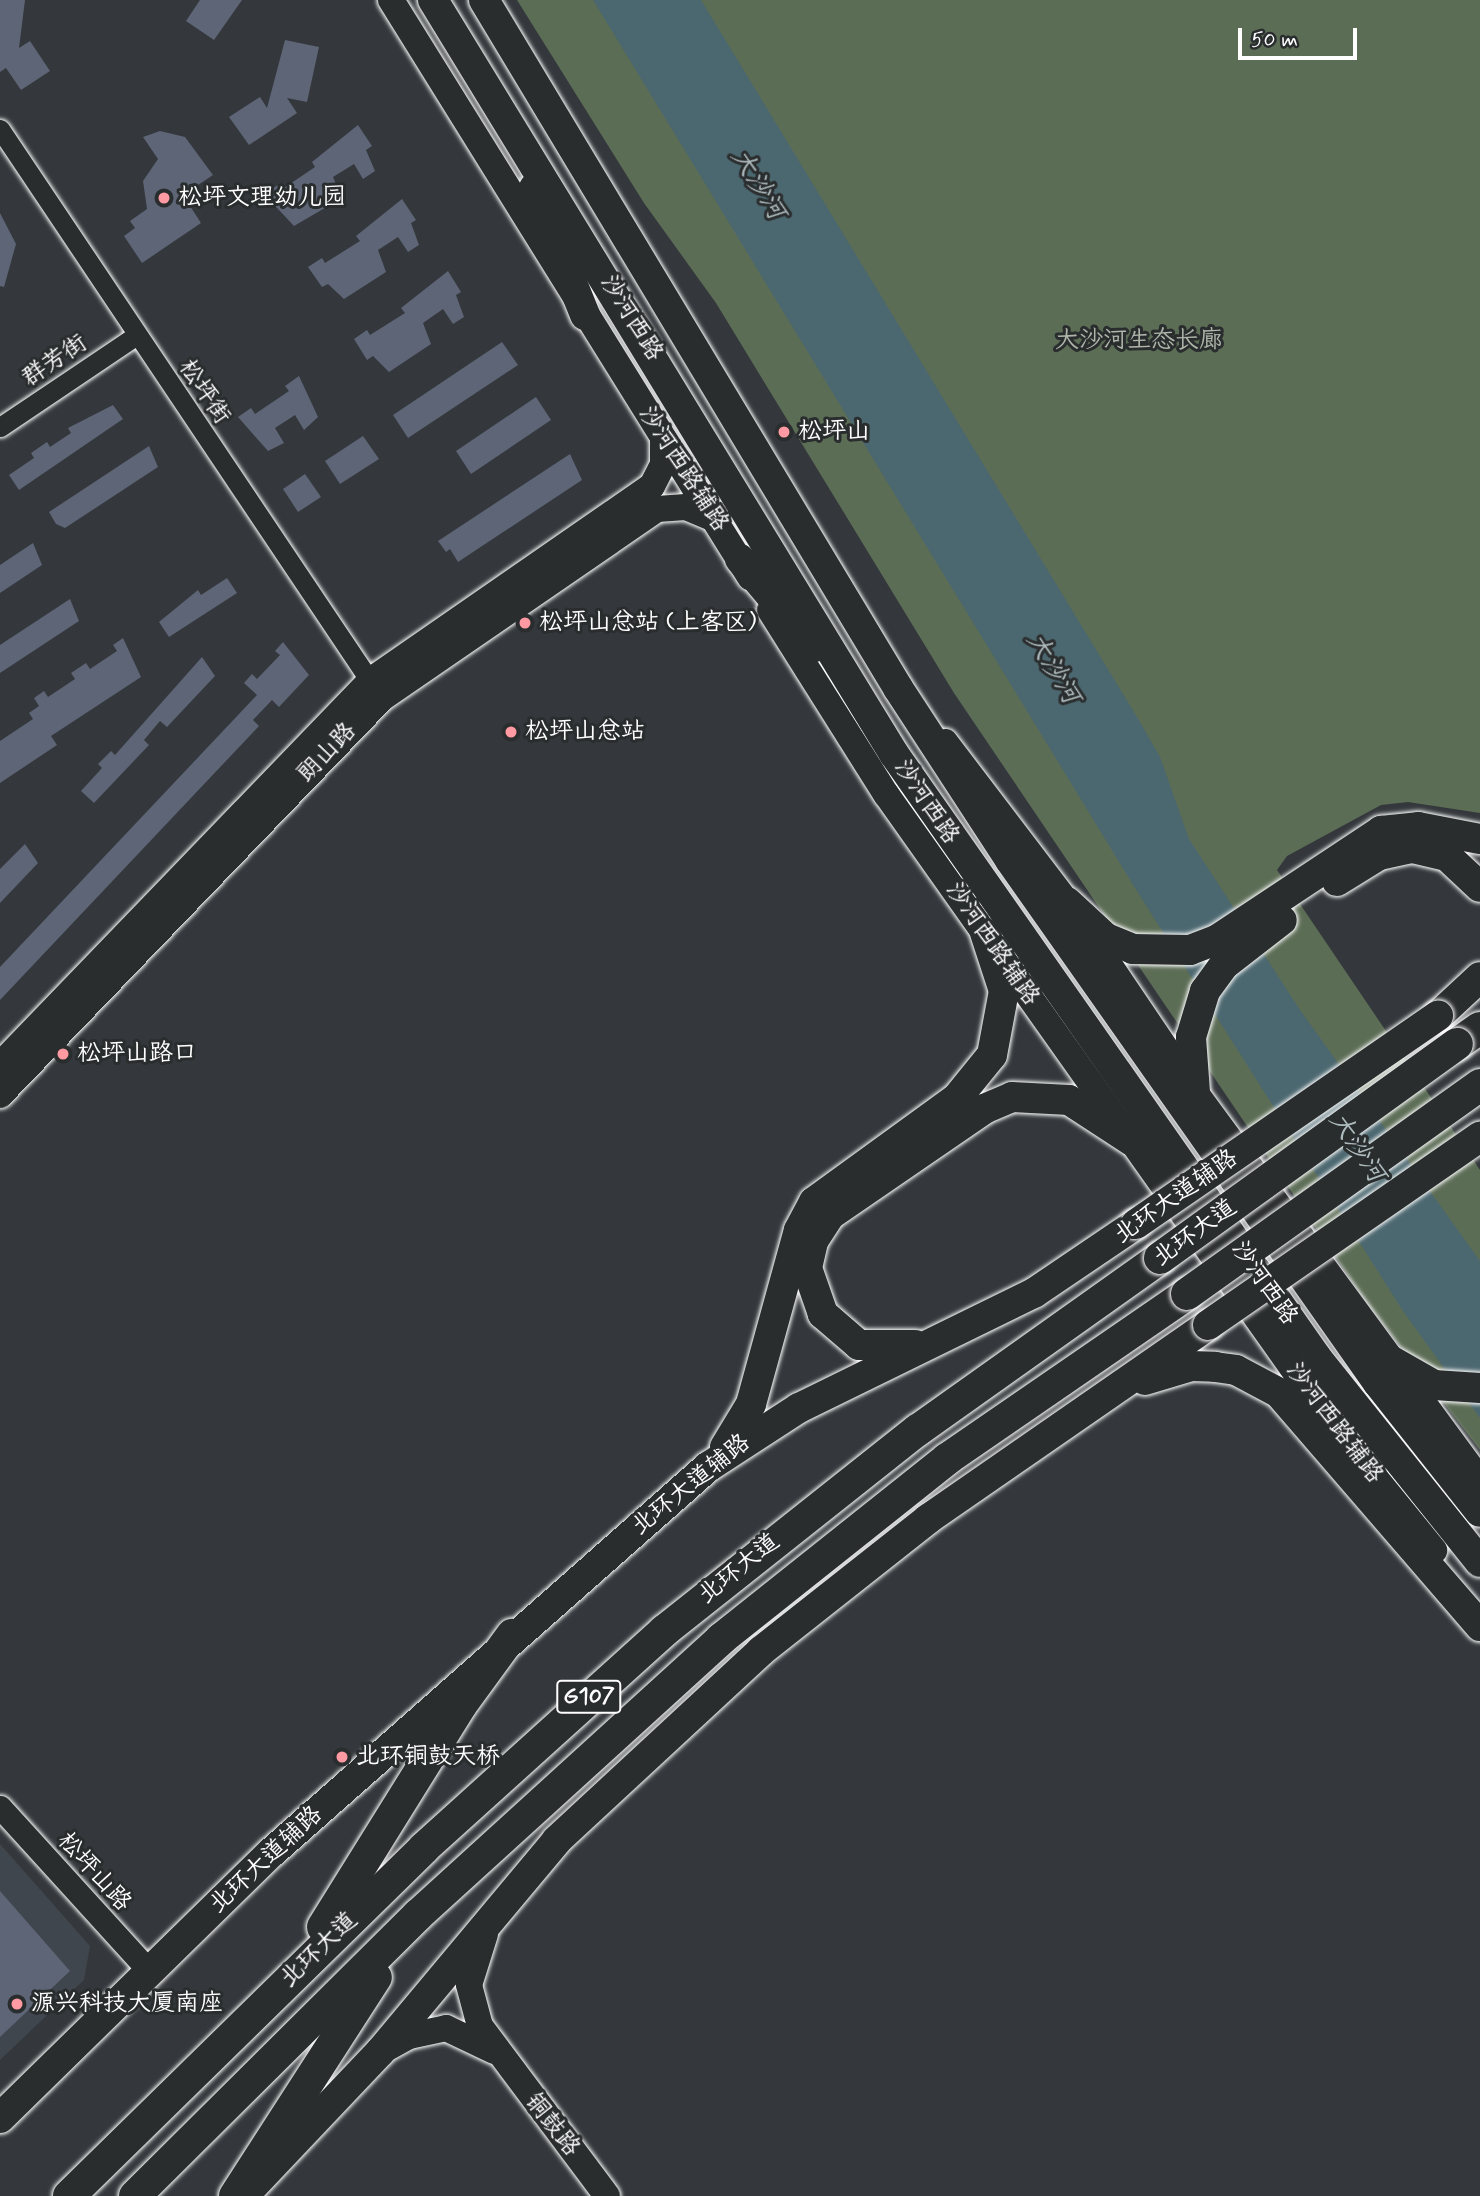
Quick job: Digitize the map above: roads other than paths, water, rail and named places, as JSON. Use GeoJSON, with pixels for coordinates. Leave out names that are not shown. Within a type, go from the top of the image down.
{"type":"FeatureCollection","features":[{"type":"Feature","properties":{"kind":"highway","name":"北环大道"},"geometry":{"type":"LineString","coordinates":[[69,2196],[424,1848],[664,1631],[918,1430],[1469,1036]]}},
{"type":"Feature","properties":{"kind":"highway","name":"北环大道"},"geometry":{"type":"LineString","coordinates":[[135,2196],[418,1915],[606,1741],[832,1546],[947,1459],[1186,1294],[1480,1085]]}},
{"type":"Feature","properties":{"kind":"highway"},"geometry":{"type":"LineString","coordinates":[[247,2021],[338,1907],[461,1705],[512,1635]]}},
{"type":"Feature","properties":{"kind":"highway"},"geometry":{"type":"LineString","coordinates":[[235,2196],[418,1915]]}},
{"type":"Feature","properties":{"kind":"main road","name":"沙河西路辅路"},"geometry":{"type":"LineString","coordinates":[[391,0],[867,766],[1334,1427],[1479,1612]]}},
{"type":"Feature","properties":{"kind":"main road","name":"沙河西路"},"geometry":{"type":"LineString","coordinates":[[433,0],[861,703],[957,848],[1317,1358],[1480,1562]]}},
{"type":"Feature","properties":{"kind":"main road","name":"沙河西路"},"geometry":{"type":"LineString","coordinates":[[484,0],[898,688],[1083,967],[1378,1383],[1480,1512]]}},
{"type":"Feature","properties":{"kind":"main road"},"geometry":{"type":"LineString","coordinates":[[492,98],[494,79],[504,74],[517,80],[574,173],[617,220]]}},
{"type":"Feature","properties":{"kind":"main road"},"geometry":{"type":"LineString","coordinates":[[510,126],[585,315]]}},
{"type":"Feature","properties":{"kind":"main road","name":"朗山路"},"geometry":{"type":"LineString","coordinates":[[0,1065],[370,681],[641,496],[661,472],[663,438]]}},
{"type":"Feature","properties":{"kind":"main road","name":"朗山路"},"geometry":{"type":"LineString","coordinates":[[0,1095],[382,698],[657,509],[686,507],[716,520]]}},
{"type":"Feature","properties":{"kind":"main road"},"geometry":{"type":"LineString","coordinates":[[740,559],[861,703]]}},
{"type":"Feature","properties":{"kind":"main road"},"geometry":{"type":"LineString","coordinates":[[898,688],[989,794],[1067,902],[1195,1092],[1385,1357],[1480,1479]]}},
{"type":"Feature","properties":{"kind":"main road"},"geometry":{"type":"LineString","coordinates":[[1195,1092],[1190,1051],[1201,1001],[1224,965],[1358,855],[1381,831],[1418,827],[1480,839]]}},
{"type":"Feature","properties":{"kind":"main road"},"geometry":{"type":"LineString","coordinates":[[1067,902],[1106,938],[1162,953],[1204,946],[1358,855],[1427,850],[1461,865],[1480,887]]}},
{"type":"Feature","properties":{"kind":"main road"},"geometry":{"type":"LineString","coordinates":[[963,1108],[992,1055],[1002,1022],[1001,974],[985,933]]}},
{"type":"Feature","properties":{"kind":"main road"},"geometry":{"type":"LineString","coordinates":[[1438,1016],[1480,977]]}},
{"type":"Feature","properties":{"kind":"main road","name":"北环大道辅路"},"geometry":{"type":"LineString","coordinates":[[0,2118],[272,1852],[512,1635],[708,1467],[799,1408],[1034,1293],[1480,985]]}},
{"type":"Feature","properties":{"kind":"main road"},"geometry":{"type":"LineString","coordinates":[[708,1467],[751,1404],[799,1230],[834,1197],[963,1108],[1002,1100],[1045,1095],[1090,1110],[1132,1141]]}},
{"type":"Feature","properties":{"kind":"main road"},"geometry":{"type":"LineString","coordinates":[[243,2196],[380,2052],[496,1910],[584,1812],[761,1651],[928,1518],[1110,1395],[1480,1137]]}},
{"type":"Feature","properties":{"kind":"main road"},"geometry":{"type":"LineString","coordinates":[[834,1197],[808,1255],[807,1279],[823,1314],[849,1339],[871,1347],[893,1349],[946,1338]]}},
{"type":"Feature","properties":{"kind":"main road"},"geometry":{"type":"LineString","coordinates":[[1385,1357],[1412,1376],[1444,1387],[1480,1388]]}},
{"type":"Feature","properties":{"kind":"main road"},"geometry":{"type":"LineString","coordinates":[[1110,1395],[1191,1366],[1236,1370],[1258,1379],[1296,1410],[1479,1612]]}},
{"type":"Feature","properties":{"kind":"main road","name":"铜鼓路"},"geometry":{"type":"LineString","coordinates":[[496,1910],[471,1965],[469,1985],[480,2026],[497,2053],[607,2196]]}},
{"type":"Feature","properties":{"kind":"main road"},"geometry":{"type":"LineString","coordinates":[[380,2052],[410,2036],[446,2028],[497,2053]]}},
{"type":"Feature","properties":{"kind":"street","name":"松坪街"},"geometry":{"type":"LineString","coordinates":[[0,129],[370,681]]}},
{"type":"Feature","properties":{"kind":"street","name":"群芳街"},"geometry":{"type":"LineString","coordinates":[[0,427],[137,335]]}},
{"type":"Feature","properties":{"kind":"street","name":"松坪山路"},"geometry":{"type":"LineString","coordinates":[[0,1807],[150,1972]]}},
{"type":"Feature","properties":{"kind":"water","name":"大沙河"},"geometry":{"type":"Polygon","coordinates":[[[593,0],[701,0],[1137,717],[1160,757],[1189,839],[1300,1010],[1480,1261],[1480,1418],[1403,1311],[1135,888],[593,0]]]}},
{"type":"Feature","properties":{"kind":"place","name":"松坪文理幼儿园"},"geometry":{"type":"Point","coordinates":[164,198]}},
{"type":"Feature","properties":{"kind":"place","name":"松坪山"},"geometry":{"type":"Point","coordinates":[784,432]}},
{"type":"Feature","properties":{"kind":"place","name":"松坪山总站 (上客区)"},"geometry":{"type":"Point","coordinates":[525,623]}},
{"type":"Feature","properties":{"kind":"place","name":"松坪山总站"},"geometry":{"type":"Point","coordinates":[511,732]}},
{"type":"Feature","properties":{"kind":"place","name":"松坪山路口"},"geometry":{"type":"Point","coordinates":[63,1054]}},
{"type":"Feature","properties":{"kind":"place","name":"北环铜鼓天桥"},"geometry":{"type":"Point","coordinates":[342,1757]}},
{"type":"Feature","properties":{"kind":"place","name":"源兴科技大厦南座"},"geometry":{"type":"Point","coordinates":[17,2004]}},
{"type":"Feature","properties":{"kind":"park label","name":"大沙河生态长廊"},"geometry":{"type":"Point","coordinates":[1139,341]}}]}
